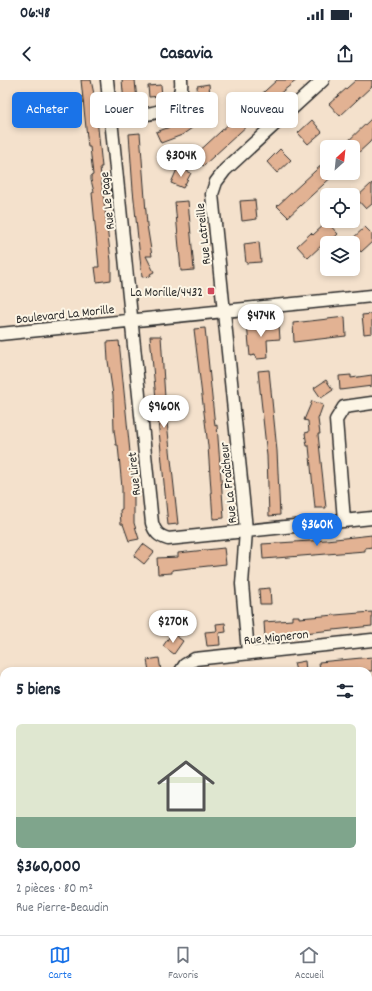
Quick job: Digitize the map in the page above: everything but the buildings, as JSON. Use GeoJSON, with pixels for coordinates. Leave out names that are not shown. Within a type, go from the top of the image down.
{"type":"FeatureCollection","features":[{"type":"Feature","properties":{"kind":"street","name":"Rue Le Page"},"geometry":{"type":"LineString","coordinates":[[108,80],[109,92]]}},
{"type":"Feature","properties":{"kind":"street"},"geometry":{"type":"LineString","coordinates":[[148,114],[159,113],[167,109],[179,93],[181,80]]}},
{"type":"Feature","properties":{"kind":"street","name":"Rue Latreille"},"geometry":{"type":"LineString","coordinates":[[224,311],[212,194],[216,182],[225,170],[323,80]]}},
{"type":"Feature","properties":{"kind":"street","name":"Rue Le Page"},"geometry":{"type":"LineString","coordinates":[[113,128],[131,320]]}},
{"type":"Feature","properties":{"kind":"street","name":"Boulevard La Morille"},"geometry":{"type":"LineString","coordinates":[[0,334],[372,296]]}},
{"type":"Feature","properties":{"kind":"street","name":"Rue La Fraîcheur"},"geometry":{"type":"LineString","coordinates":[[224,311],[246,531],[242,584],[248,652]]}},
{"type":"Feature","properties":{"kind":"street","name":"Rue Liret"},"geometry":{"type":"LineString","coordinates":[[131,320],[151,515],[154,531],[160,536],[168,539],[246,531]]}},
{"type":"Feature","properties":{"kind":"street"},"geometry":{"type":"LineString","coordinates":[[344,520],[336,420],[344,407],[372,403]]}},
{"type":"Feature","properties":{"kind":"street"},"geometry":{"type":"LineString","coordinates":[[246,531],[372,518]]}},
{"type":"Feature","properties":{"kind":"street","name":"Rue Migneron"},"geometry":{"type":"LineString","coordinates":[[184,667],[195,659],[248,652],[372,640]]}},
{"type":"Feature","properties":{"kind":"place","name":"La Morille/4432"},"geometry":{"type":"Point","coordinates":[211,291]}}]}
